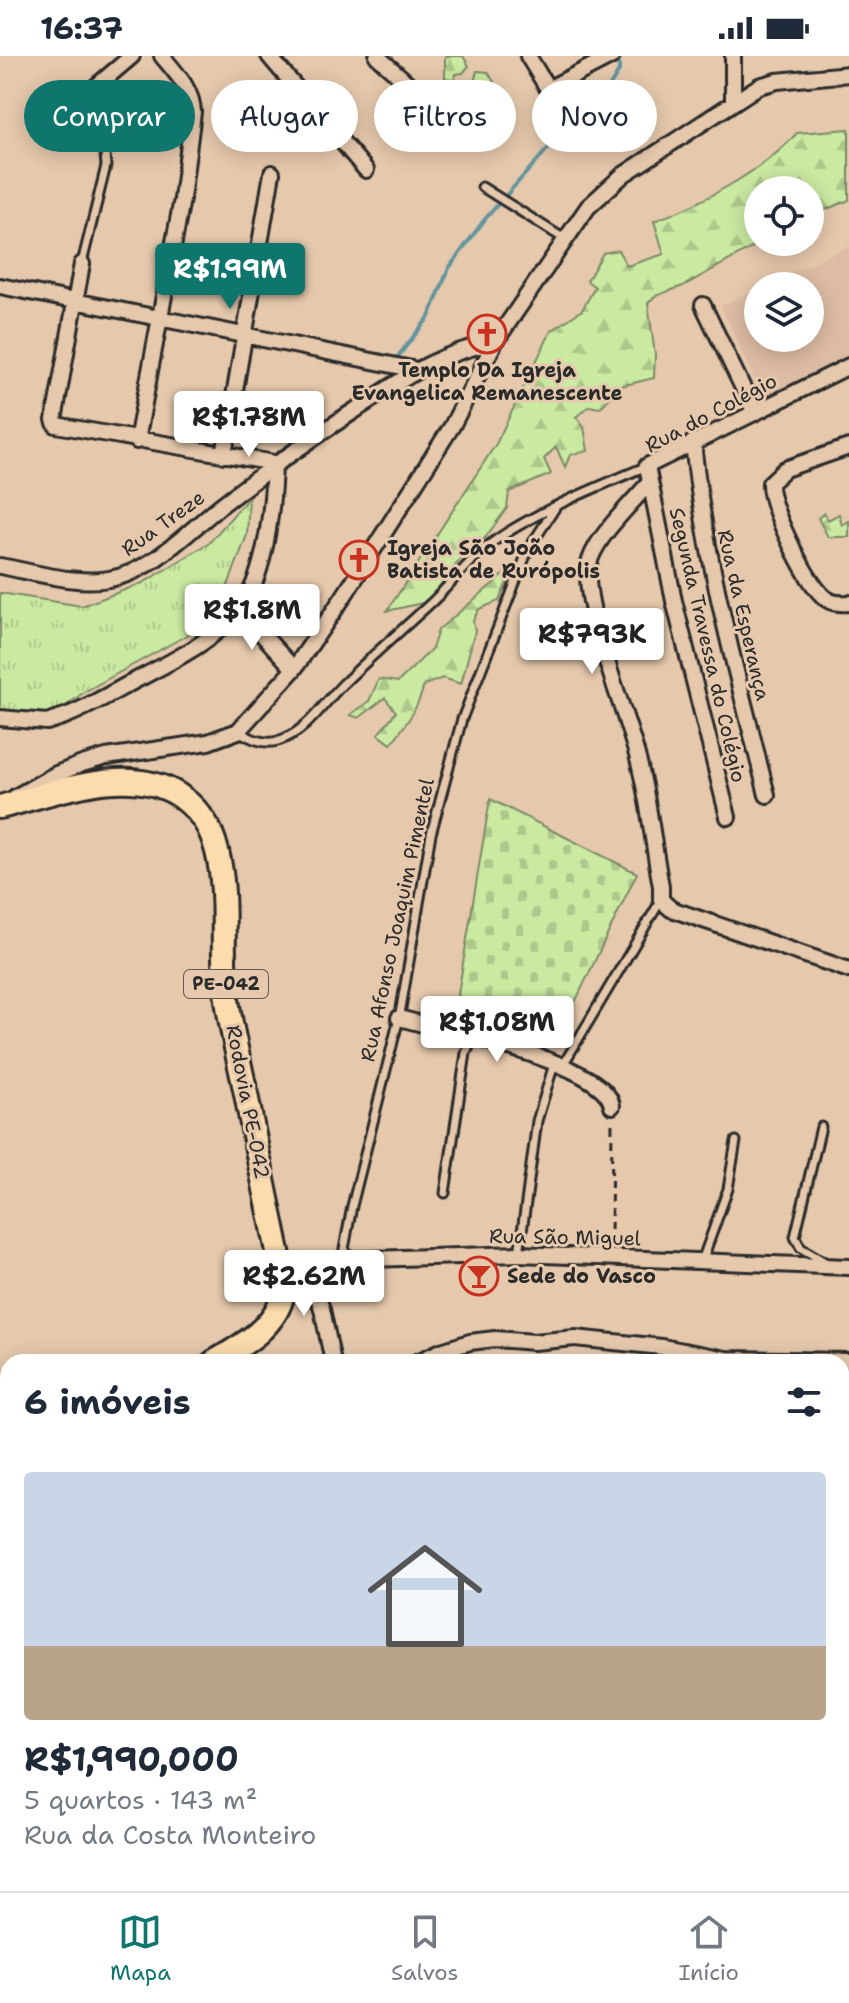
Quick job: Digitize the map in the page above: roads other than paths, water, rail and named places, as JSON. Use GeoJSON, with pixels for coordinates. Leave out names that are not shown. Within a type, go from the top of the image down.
{"type":"FeatureCollection","features":[{"type":"Feature","properties":{"kind":"main road","name":"Rodovia PE-042"},"geometry":{"type":"LineString","coordinates":[[1,807],[104,783],[128,781],[157,785],[178,794],[207,823],[215,843],[222,886],[226,992],[281,1266],[283,1292],[274,1313],[255,1335],[228,1354]]}},
{"type":"Feature","properties":{"kind":"street"},"geometry":{"type":"LineString","coordinates":[[105,80],[132,56]]}},
{"type":"Feature","properties":{"kind":"street"},"geometry":{"type":"LineString","coordinates":[[137,441],[182,199],[193,112],[193,102],[184,83],[162,56]]}},
{"type":"Feature","properties":{"kind":"street"},"geometry":{"type":"LineString","coordinates":[[269,56],[366,170]]}},
{"type":"Feature","properties":{"kind":"street"},"geometry":{"type":"LineString","coordinates":[[377,56],[404,80]]}},
{"type":"Feature","properties":{"kind":"street"},"geometry":{"type":"LineString","coordinates":[[528,56],[548,89],[611,56]]}},
{"type":"Feature","properties":{"kind":"street"},"geometry":{"type":"LineString","coordinates":[[733,56],[733,102]]}},
{"type":"Feature","properties":{"kind":"street"},"geometry":{"type":"LineString","coordinates":[[1,807],[29,787],[82,764],[106,757],[208,742],[238,731],[294,669],[389,527],[463,407],[495,342],[588,207],[623,175],[759,86],[777,81],[849,74]]}},
{"type":"Feature","properties":{"kind":"street"},"geometry":{"type":"LineString","coordinates":[[224,455],[272,173]]}},
{"type":"Feature","properties":{"kind":"street"},"geometry":{"type":"LineString","coordinates":[[0,718],[47,722],[81,710],[177,659],[225,625],[250,594],[263,552],[272,505],[274,463],[56,425],[54,420],[82,264]]}},
{"type":"Feature","properties":{"kind":"street"},"geometry":{"type":"LineString","coordinates":[[0,286],[417,370]]}},
{"type":"Feature","properties":{"kind":"street"},"geometry":{"type":"LineString","coordinates":[[703,305],[754,411]]}},
{"type":"Feature","properties":{"kind":"street","name":"Rua Treze"},"geometry":{"type":"LineString","coordinates":[[0,566],[91,580],[111,579],[129,573],[176,542],[274,463],[417,370],[453,352],[495,342]]}},
{"type":"Feature","properties":{"kind":"street","name":"Rua do Colégio"},"geometry":{"type":"LineString","coordinates":[[649,483],[647,466],[849,366]]}},
{"type":"Feature","properties":{"kind":"street","name":"Rua da Esperança"},"geometry":{"type":"LineString","coordinates":[[693,442],[698,493],[710,558],[767,795]]}},
{"type":"Feature","properties":{"kind":"street"},"geometry":{"type":"LineString","coordinates":[[849,447],[785,469],[770,483],[770,494],[778,518],[820,593],[837,604],[849,603]]}},
{"type":"Feature","properties":{"kind":"street"},"geometry":{"type":"LineString","coordinates":[[649,483],[596,547],[587,573],[597,625],[639,760],[661,900],[671,909],[849,970]]}},
{"type":"Feature","properties":{"kind":"street","name":"Segunda Travessa do Colégio"},"geometry":{"type":"LineString","coordinates":[[649,483],[674,601],[728,817]]}},
{"type":"Feature","properties":{"kind":"street"},"geometry":{"type":"LineString","coordinates":[[239,609],[294,669]]}},
{"type":"Feature","properties":{"kind":"street"},"geometry":{"type":"LineString","coordinates":[[399,1018],[559,1063],[606,1091],[612,1106]]}},
{"type":"Feature","properties":{"kind":"street","name":"Rua São Miguel"},"geometry":{"type":"LineString","coordinates":[[281,1266],[307,1266],[342,1260],[519,1254],[849,1267]]}},
{"type":"Feature","properties":{"kind":"street"},"geometry":{"type":"LineString","coordinates":[[307,1266],[322,1309],[331,1354]]}},
{"type":"Feature","properties":{"kind":"street"},"geometry":{"type":"LineString","coordinates":[[434,1354],[470,1342],[495,1339],[534,1342],[575,1338],[699,1354]]}},
{"type":"Feature","properties":{"kind":"lane"},"geometry":{"type":"LineString","coordinates":[[82,264],[106,166],[105,152]]}},
{"type":"Feature","properties":{"kind":"lane"},"geometry":{"type":"LineString","coordinates":[[482,187],[566,240]]}},
{"type":"Feature","properties":{"kind":"lane"},"geometry":{"type":"LineString","coordinates":[[238,731],[252,739],[269,743],[302,728],[478,553],[526,521],[647,466]]}},
{"type":"Feature","properties":{"kind":"lane","name":"Rua Afonso Joaquim Pimentel"},"geometry":{"type":"LineString","coordinates":[[342,1260],[352,1206],[399,1018],[431,834],[462,719],[528,550],[555,508]]}},
{"type":"Feature","properties":{"kind":"lane"},"geometry":{"type":"LineString","coordinates":[[519,1254],[537,1121],[559,1063],[661,900]]}},
{"type":"Feature","properties":{"kind":"lane"},"geometry":{"type":"LineString","coordinates":[[445,1193],[466,1053],[473,1038]]}},
{"type":"Feature","properties":{"kind":"lane"},"geometry":{"type":"LineString","coordinates":[[821,1127],[795,1237],[801,1248],[830,1265]]}},
{"type":"Feature","properties":{"kind":"lane"},"geometry":{"type":"LineString","coordinates":[[702,1261],[728,1189],[736,1141]]}},
{"type":"Feature","properties":{"kind":"waterway"},"geometry":{"type":"LineString","coordinates":[[396,359],[429,317],[449,268],[485,219],[553,143],[586,125],[619,71],[619,56]]}},
{"type":"Feature","properties":{"kind":"place","name":"Templo Da Igreja Evangelica Remanescente"},"geometry":{"type":"Point","coordinates":[487,334]}},
{"type":"Feature","properties":{"kind":"place","name":"Igreja São João Batista de Rurópolis"},"geometry":{"type":"Point","coordinates":[359,560]}},
{"type":"Feature","properties":{"kind":"place","name":"Sede do Vasco"},"geometry":{"type":"Point","coordinates":[479,1276]}}]}
